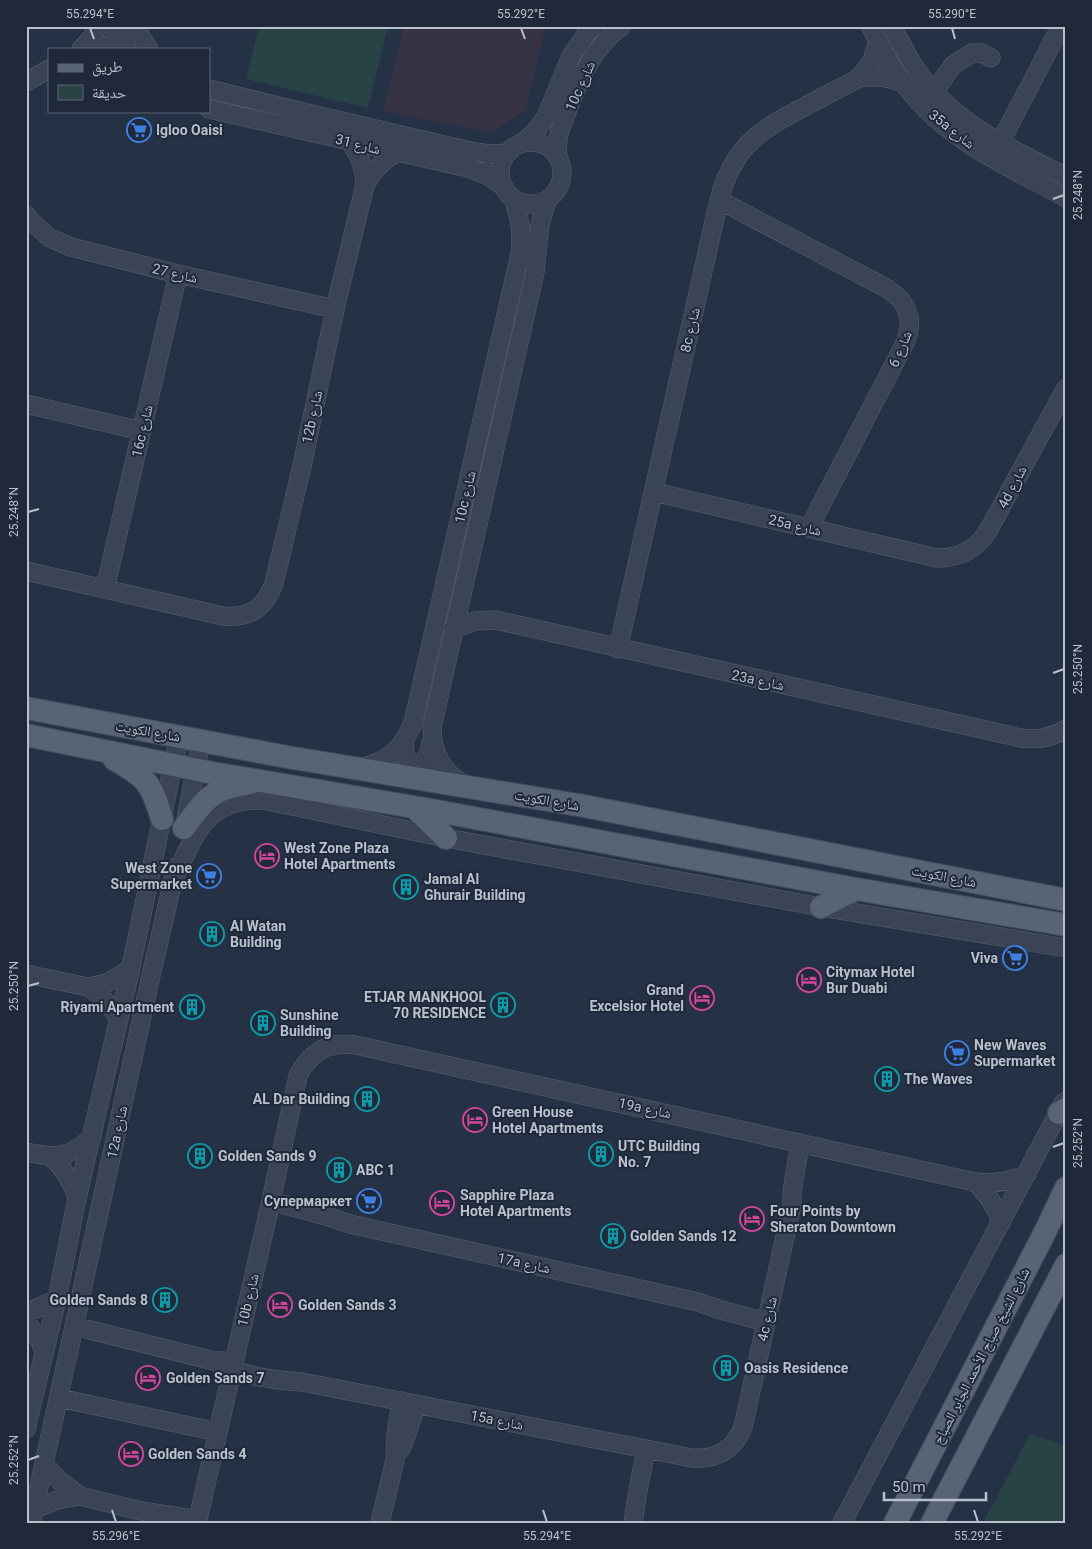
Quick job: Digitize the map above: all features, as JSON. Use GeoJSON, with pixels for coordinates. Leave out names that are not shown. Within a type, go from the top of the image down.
{"type":"FeatureCollection","features":[{"type":"Feature","properties":{"kind":"main road","name":"شارع الكويت"},"geometry":{"type":"LineString","coordinates":[[26,708],[178,736],[198,754],[259,780],[437,811],[1062,928]]}},
{"type":"Feature","properties":{"kind":"main road","name":"شارع الكويت"},"geometry":{"type":"LineString","coordinates":[[26,736],[98,749],[174,766],[198,754],[258,761],[267,761],[287,756],[584,806],[1066,900]]}},
{"type":"Feature","properties":{"kind":"main road"},"geometry":{"type":"LineString","coordinates":[[98,749],[136,771],[147,782],[155,796],[162,819]]}},
{"type":"Feature","properties":{"kind":"main road"},"geometry":{"type":"LineString","coordinates":[[184,828],[203,804],[214,794],[229,787],[259,780]]}},
{"type":"Feature","properties":{"kind":"main road"},"geometry":{"type":"LineString","coordinates":[[437,811],[462,805],[567,822],[578,816],[584,806]]}},
{"type":"Feature","properties":{"kind":"main road"},"geometry":{"type":"LineString","coordinates":[[415,808],[446,838]]}},
{"type":"Feature","properties":{"kind":"main road"},"geometry":{"type":"LineString","coordinates":[[821,907],[856,889]]}},
{"type":"Feature","properties":{"kind":"main road","name":"شارع الشيخ صباح الأحمد الجابر الصباح"},"geometry":{"type":"LineString","coordinates":[[894,1523],[1066,1188]]}},
{"type":"Feature","properties":{"kind":"main road"},"geometry":{"type":"LineString","coordinates":[[932,1523],[1066,1265]]}},
{"type":"Feature","properties":{"kind":"street"},"geometry":{"type":"LineString","coordinates":[[84,48],[98,26]]}},
{"type":"Feature","properties":{"kind":"street"},"geometry":{"type":"LineString","coordinates":[[113,26],[126,48]]}},
{"type":"Feature","properties":{"kind":"street"},"geometry":{"type":"LineString","coordinates":[[134,26],[149,48]]}},
{"type":"Feature","properties":{"kind":"street","name":"10c شارع"},"geometry":{"type":"LineString","coordinates":[[514,149],[541,125],[576,46],[592,26]]}},
{"type":"Feature","properties":{"kind":"street","name":"10c شارع"},"geometry":{"type":"LineString","coordinates":[[557,156],[560,130],[582,76],[591,58],[608,38],[622,26]]}},
{"type":"Feature","properties":{"kind":"street","name":"35a شارع"},"geometry":{"type":"LineString","coordinates":[[892,26],[912,63],[934,92],[965,121],[983,133],[1066,177]]}},
{"type":"Feature","properties":{"kind":"street"},"geometry":{"type":"LineString","coordinates":[[1000,142],[1061,26]]}},
{"type":"Feature","properties":{"kind":"street","name":"35a شارع"},"geometry":{"type":"LineString","coordinates":[[874,34],[904,84],[929,113],[958,138],[1066,198]]}},
{"type":"Feature","properties":{"kind":"street","name":"8c شارع"},"geometry":{"type":"LineString","coordinates":[[859,78],[872,62],[874,34]]}},
{"type":"Feature","properties":{"kind":"street"},"geometry":{"type":"LineString","coordinates":[[89,48],[108,45],[122,48]]}},
{"type":"Feature","properties":{"kind":"street"},"geometry":{"type":"LineString","coordinates":[[934,92],[953,65],[970,54],[978,52],[991,58]]}},
{"type":"Feature","properties":{"kind":"street"},"geometry":{"type":"LineString","coordinates":[[26,82],[48,69]]}},
{"type":"Feature","properties":{"kind":"street","name":"8c شارع"},"geometry":{"type":"LineString","coordinates":[[618,649],[719,200],[726,179],[736,159],[756,136],[776,121],[859,78],[882,76],[904,84]]}},
{"type":"Feature","properties":{"kind":"street","name":"شارع 31"},"geometry":{"type":"LineString","coordinates":[[210,89],[307,114],[461,149],[489,154],[514,149]]}},
{"type":"Feature","properties":{"kind":"street","name":"شارع 31"},"geometry":{"type":"LineString","coordinates":[[210,109],[478,171],[487,175],[508,193]]}},
{"type":"Feature","properties":{"kind":"street","name":"12b شارع"},"geometry":{"type":"LineString","coordinates":[[105,589],[223,616],[239,616],[254,610],[267,599],[274,584],[302,466],[335,309],[365,185],[362,162],[350,141]]}},
{"type":"Feature","properties":{"kind":"street"},"geometry":{"type":"LineString","coordinates":[[537,143],[545,145],[557,156],[562,171],[562,180],[554,194],[548,199],[540,203],[530,204],[521,202],[508,193],[501,178],[501,170],[503,161],[514,149],[537,143]]}},
{"type":"Feature","properties":{"kind":"street","name":"12b شارع"},"geometry":{"type":"LineString","coordinates":[[365,185],[381,163],[396,153]]}},
{"type":"Feature","properties":{"kind":"street","name":"10c شارع"},"geometry":{"type":"LineString","coordinates":[[358,768],[373,765],[398,749],[413,723],[520,254],[522,232],[517,209],[508,193]]}},
{"type":"Feature","properties":{"kind":"street","name":"10c شارع"},"geometry":{"type":"LineString","coordinates":[[466,786],[446,772],[439,762],[434,751],[432,727],[535,272],[540,224],[548,199]]}},
{"type":"Feature","properties":{"kind":"street","name":"شارع 6"},"geometry":{"type":"LineString","coordinates":[[719,200],[888,289],[904,302],[908,312],[910,322],[906,341],[809,528]]}},
{"type":"Feature","properties":{"kind":"street","name":"شارع 27"},"geometry":{"type":"LineString","coordinates":[[26,215],[50,238],[72,247],[178,274],[335,309]]}},
{"type":"Feature","properties":{"kind":"street","name":"16c شارع"},"geometry":{"type":"LineString","coordinates":[[105,589],[178,274]]}},
{"type":"Feature","properties":{"kind":"street","name":"4d شارع"},"geometry":{"type":"LineString","coordinates":[[937,558],[957,556],[975,547],[983,540],[1066,388]]}},
{"type":"Feature","properties":{"kind":"street"},"geometry":{"type":"LineString","coordinates":[[26,404],[142,432]]}},
{"type":"Feature","properties":{"kind":"street","name":"25a شارع"},"geometry":{"type":"LineString","coordinates":[[654,492],[937,558]]}},
{"type":"Feature","properties":{"kind":"street"},"geometry":{"type":"LineString","coordinates":[[26,571],[105,589]]}},
{"type":"Feature","properties":{"kind":"street","name":"23a شارع"},"geometry":{"type":"LineString","coordinates":[[462,590],[474,606],[496,620]]}},
{"type":"Feature","properties":{"kind":"street","name":"23a شارع"},"geometry":{"type":"LineString","coordinates":[[453,629],[475,621],[496,620],[618,649],[1021,738],[1034,740],[1047,738],[1059,734],[1066,729]]}},
{"type":"Feature","properties":{"kind":"street","name":"12a شارع"},"geometry":{"type":"LineString","coordinates":[[26,1429],[131,967],[174,766],[178,736]]}},
{"type":"Feature","properties":{"kind":"street"},"geometry":{"type":"LineString","coordinates":[[404,741],[406,758],[416,764],[426,758],[432,739]]}},
{"type":"Feature","properties":{"kind":"street","name":"12a شارع"},"geometry":{"type":"LineString","coordinates":[[33,1516],[174,878],[198,754]]}},
{"type":"Feature","properties":{"kind":"street"},"geometry":{"type":"LineString","coordinates":[[174,878],[200,828],[208,818],[233,803],[263,800],[446,838],[821,907],[1066,948]]}},
{"type":"Feature","properties":{"kind":"street"},"geometry":{"type":"LineString","coordinates":[[26,974],[88,987],[107,983],[131,967]]}},
{"type":"Feature","properties":{"kind":"street"},"geometry":{"type":"LineString","coordinates":[[88,987],[108,1004],[118,1019]]}},
{"type":"Feature","properties":{"kind":"street","name":"19a شارع"},"geometry":{"type":"LineString","coordinates":[[298,1076],[316,1052],[334,1045],[351,1044],[975,1182],[1002,1182],[1017,1179],[1027,1174]]}},
{"type":"Feature","properties":{"kind":"street","name":"10b شارع"},"geometry":{"type":"LineString","coordinates":[[198,1522],[298,1076]]}},
{"type":"Feature","properties":{"kind":"street"},"geometry":{"type":"LineString","coordinates":[[842,1523],[1063,1107]]}},
{"type":"Feature","properties":{"kind":"street"},"geometry":{"type":"LineString","coordinates":[[26,1152],[50,1156],[68,1153],[77,1149],[92,1137]]}},
{"type":"Feature","properties":{"kind":"street","name":"4c شارع"},"geometry":{"type":"LineString","coordinates":[[692,1458],[701,1459],[719,1455],[728,1450],[743,1426],[792,1205],[800,1187],[807,1144]]}},
{"type":"Feature","properties":{"kind":"street"},"geometry":{"type":"LineString","coordinates":[[50,1156],[70,1179],[77,1198]]}},
{"type":"Feature","properties":{"kind":"street"},"geometry":{"type":"LineString","coordinates":[[975,1182],[992,1200],[1001,1223]]}},
{"type":"Feature","properties":{"kind":"street","name":"17a شارع"},"geometry":{"type":"LineString","coordinates":[[270,1206],[324,1223],[350,1224],[698,1302],[715,1301],[767,1316]]}},
{"type":"Feature","properties":{"kind":"street"},"geometry":{"type":"LineString","coordinates":[[26,1313],[56,1299]]}},
{"type":"Feature","properties":{"kind":"street"},"geometry":{"type":"LineString","coordinates":[[26,1322],[40,1341],[44,1352]]}},
{"type":"Feature","properties":{"kind":"street","name":"15a شارع"},"geometry":{"type":"LineString","coordinates":[[74,1326],[214,1360],[264,1378],[302,1382],[692,1458]]}},
{"type":"Feature","properties":{"kind":"street"},"geometry":{"type":"LineString","coordinates":[[59,1398],[218,1432]]}},
{"type":"Feature","properties":{"kind":"street"},"geometry":{"type":"LineString","coordinates":[[380,1523],[395,1460],[395,1443],[408,1403]]}},
{"type":"Feature","properties":{"kind":"street"},"geometry":{"type":"LineString","coordinates":[[634,1520],[643,1498],[651,1450]]}},
{"type":"Feature","properties":{"kind":"street"},"geometry":{"type":"LineString","coordinates":[[45,1464],[61,1482],[80,1496],[141,1511],[198,1522]]}},
{"type":"Feature","properties":{"kind":"street"},"geometry":{"type":"LineString","coordinates":[[33,1516],[57,1500],[80,1496]]}},
{"type":"Feature","properties":{"kind":"street"},"geometry":{"type":"LineString","coordinates":[[141,1511],[171,1523]]}},
{"type":"Feature","properties":{"kind":"shaded area"},"geometry":{"type":"Polygon","coordinates":[[[404,26],[544,26],[526,110],[491,133],[383,111],[404,26]]]}},
{"type":"Feature","properties":{"kind":"green space"},"geometry":{"type":"Polygon","coordinates":[[[259,26],[388,26],[368,108],[246,79],[259,26]]]}},
{"type":"Feature","properties":{"kind":"green space"},"geometry":{"type":"Polygon","coordinates":[[[1030,1434],[1066,1444],[1066,1523],[983,1523],[1030,1434]]]}},
{"type":"Feature","properties":{"kind":"place","name":"Igloo Oaisi"},"geometry":{"type":"Point","coordinates":[139,130]}},
{"type":"Feature","properties":{"kind":"place","name":"West Zone Plaza Hotel Apartments"},"geometry":{"type":"Point","coordinates":[267,856]}},
{"type":"Feature","properties":{"kind":"place","name":"West Zone Supermarket"},"geometry":{"type":"Point","coordinates":[209,876]}},
{"type":"Feature","properties":{"kind":"place","name":"Jamal Al Ghurair Building"},"geometry":{"type":"Point","coordinates":[406,887]}},
{"type":"Feature","properties":{"kind":"place","name":"Al Watan Building"},"geometry":{"type":"Point","coordinates":[212,934]}},
{"type":"Feature","properties":{"kind":"place","name":"Viva"},"geometry":{"type":"Point","coordinates":[1015,958]}},
{"type":"Feature","properties":{"kind":"place","name":"Citymax Hotel Bur Duabi"},"geometry":{"type":"Point","coordinates":[809,980]}},
{"type":"Feature","properties":{"kind":"place","name":"Grand Excelsior Hotel"},"geometry":{"type":"Point","coordinates":[702,998]}},
{"type":"Feature","properties":{"kind":"place","name":"ETJAR MANKHOOL 70 RESIDENCE"},"geometry":{"type":"Point","coordinates":[503,1005]}},
{"type":"Feature","properties":{"kind":"place","name":"Riyami Apartment"},"geometry":{"type":"Point","coordinates":[192,1007]}},
{"type":"Feature","properties":{"kind":"place","name":"Sunshine Building"},"geometry":{"type":"Point","coordinates":[263,1023]}},
{"type":"Feature","properties":{"kind":"place","name":"New Waves Supermarket"},"geometry":{"type":"Point","coordinates":[957,1053]}},
{"type":"Feature","properties":{"kind":"place","name":"The Waves"},"geometry":{"type":"Point","coordinates":[887,1079]}},
{"type":"Feature","properties":{"kind":"place","name":"AL Dar Building"},"geometry":{"type":"Point","coordinates":[367,1099]}},
{"type":"Feature","properties":{"kind":"place","name":"Green House Hotel Apartments"},"geometry":{"type":"Point","coordinates":[475,1120]}},
{"type":"Feature","properties":{"kind":"place","name":"UTC Building No. 7"},"geometry":{"type":"Point","coordinates":[601,1154]}},
{"type":"Feature","properties":{"kind":"place","name":"Golden Sands 9"},"geometry":{"type":"Point","coordinates":[200,1156]}},
{"type":"Feature","properties":{"kind":"place","name":"ABC 1"},"geometry":{"type":"Point","coordinates":[339,1170]}},
{"type":"Feature","properties":{"kind":"place","name":"Супермаркет"},"geometry":{"type":"Point","coordinates":[369,1201]}},
{"type":"Feature","properties":{"kind":"place","name":"Sapphire Plaza Hotel Apartments"},"geometry":{"type":"Point","coordinates":[442,1203]}},
{"type":"Feature","properties":{"kind":"place","name":"Four Points by Sheraton Downtown"},"geometry":{"type":"Point","coordinates":[752,1219]}},
{"type":"Feature","properties":{"kind":"place","name":"Golden Sands 12"},"geometry":{"type":"Point","coordinates":[613,1236]}},
{"type":"Feature","properties":{"kind":"place","name":"Golden Sands 8"},"geometry":{"type":"Point","coordinates":[165,1300]}},
{"type":"Feature","properties":{"kind":"place","name":"Golden Sands 3"},"geometry":{"type":"Point","coordinates":[280,1305]}},
{"type":"Feature","properties":{"kind":"place","name":"Oasis Residence"},"geometry":{"type":"Point","coordinates":[726,1368]}},
{"type":"Feature","properties":{"kind":"place","name":"Golden Sands 7"},"geometry":{"type":"Point","coordinates":[148,1378]}},
{"type":"Feature","properties":{"kind":"place","name":"Golden Sands 4"},"geometry":{"type":"Point","coordinates":[131,1454]}}]}
